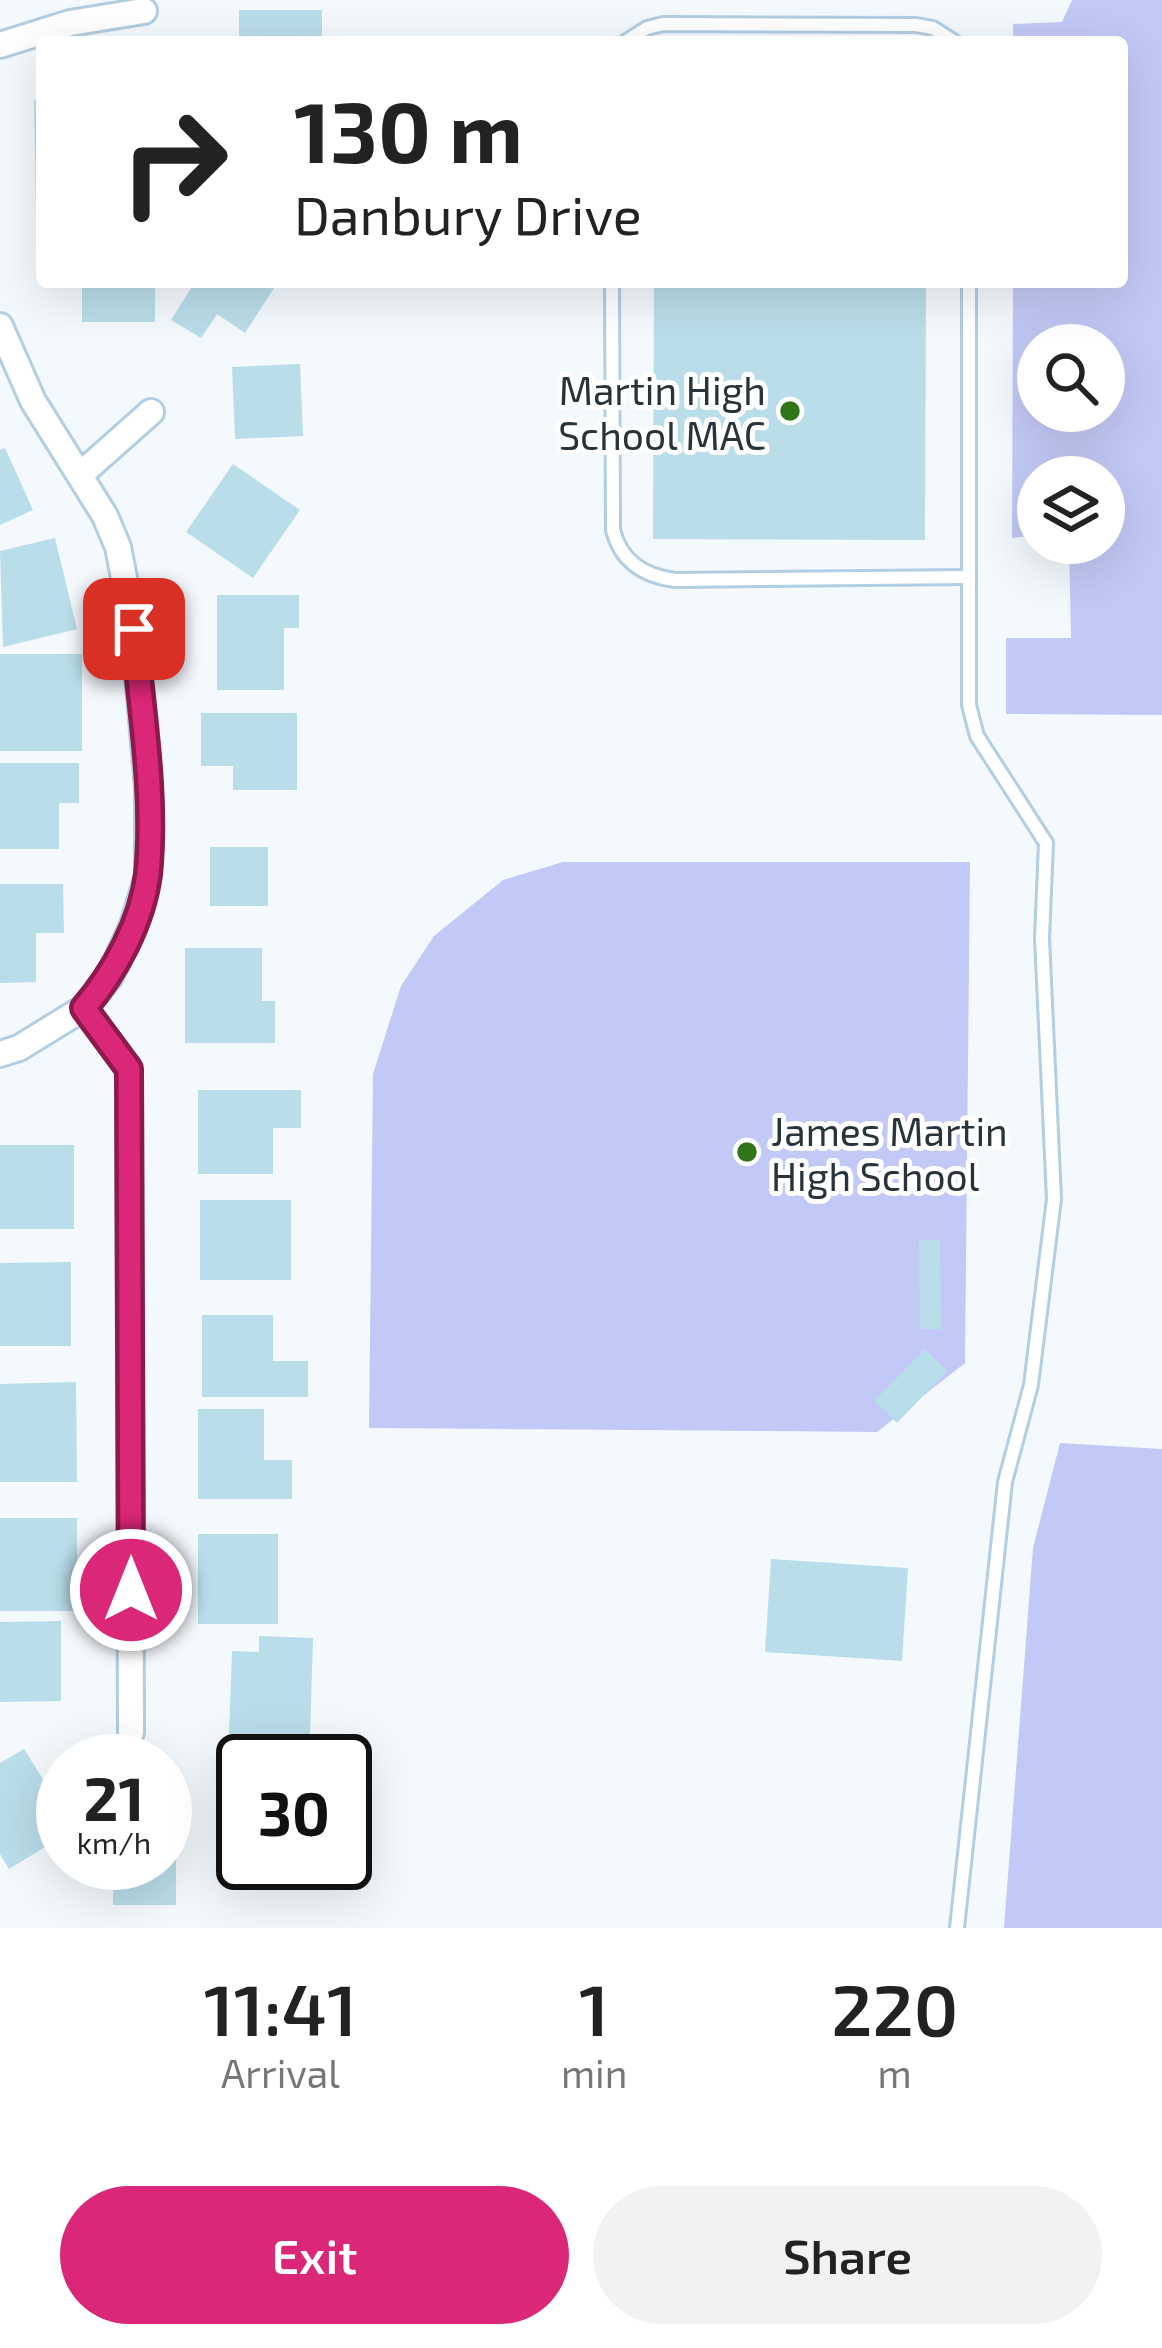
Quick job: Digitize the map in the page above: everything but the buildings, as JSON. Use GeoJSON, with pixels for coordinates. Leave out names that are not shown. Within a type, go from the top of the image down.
{"type":"FeatureCollection","features":[{"type":"Feature","properties":{"kind":"street"},"geometry":{"type":"LineString","coordinates":[[0,45],[70,23],[144,11]]}},
{"type":"Feature","properties":{"kind":"street"},"geometry":{"type":"LineString","coordinates":[[0,326],[33,400],[105,516],[118,547],[134,629],[148,788],[148,876],[109,978],[84,1008],[19,1048],[0,1054]]}},
{"type":"Feature","properties":{"kind":"street"},"geometry":{"type":"LineString","coordinates":[[80,475],[151,412]]}},
{"type":"Feature","properties":{"kind":"street"},"geometry":{"type":"LineString","coordinates":[[84,1008],[129,1069],[131,1732]]}},
{"type":"Feature","properties":{"kind":"lane"},"geometry":{"type":"LineString","coordinates":[[634,36],[646,28],[686,24],[916,25],[946,36]]}},
{"type":"Feature","properties":{"kind":"lane"},"geometry":{"type":"LineString","coordinates":[[612,288],[613,530],[626,559],[652,577],[675,580],[969,577]]}},
{"type":"Feature","properties":{"kind":"lane"},"geometry":{"type":"LineString","coordinates":[[957,1928],[1004,1482],[1031,1385],[1054,1199],[1042,938],[1046,843],[977,736],[969,705],[969,288]]}},
{"type":"Feature","properties":{"kind":"shaded area"},"geometry":{"type":"Polygon","coordinates":[[[1072,0],[1162,0],[1162,715],[1006,714],[1006,638],[1071,638],[1069,564],[1125,564],[1125,456],[1017,456],[1017,537],[1012,538],[1013,288],[1128,288],[1128,36],[1013,36],[1013,24],[1062,22],[1072,0]]]}},
{"type":"Feature","properties":{"kind":"shaded area"},"geometry":{"type":"Polygon","coordinates":[[[563,862],[970,862],[965,1363],[877,1432],[369,1428],[373,1074],[401,986],[434,936],[503,880],[563,862]]]}},
{"type":"Feature","properties":{"kind":"shaded area"},"geometry":{"type":"Polygon","coordinates":[[[1060,1443],[1162,1449],[1162,1928],[1004,1928],[1033,1548],[1060,1443]]]}},
{"type":"Feature","properties":{"kind":"place","name":"Martin High School MAC"},"geometry":{"type":"Point","coordinates":[790,411]}},
{"type":"Feature","properties":{"kind":"place","name":"James Martin High School"},"geometry":{"type":"Point","coordinates":[747,1152]}},
{"type":"Feature","properties":{"kind":"route"},"geometry":{"type":"LineString","coordinates":[[131,1590],[129,1069],[84,1008],[109,978],[148,876],[148,788],[134,629]]}}]}
